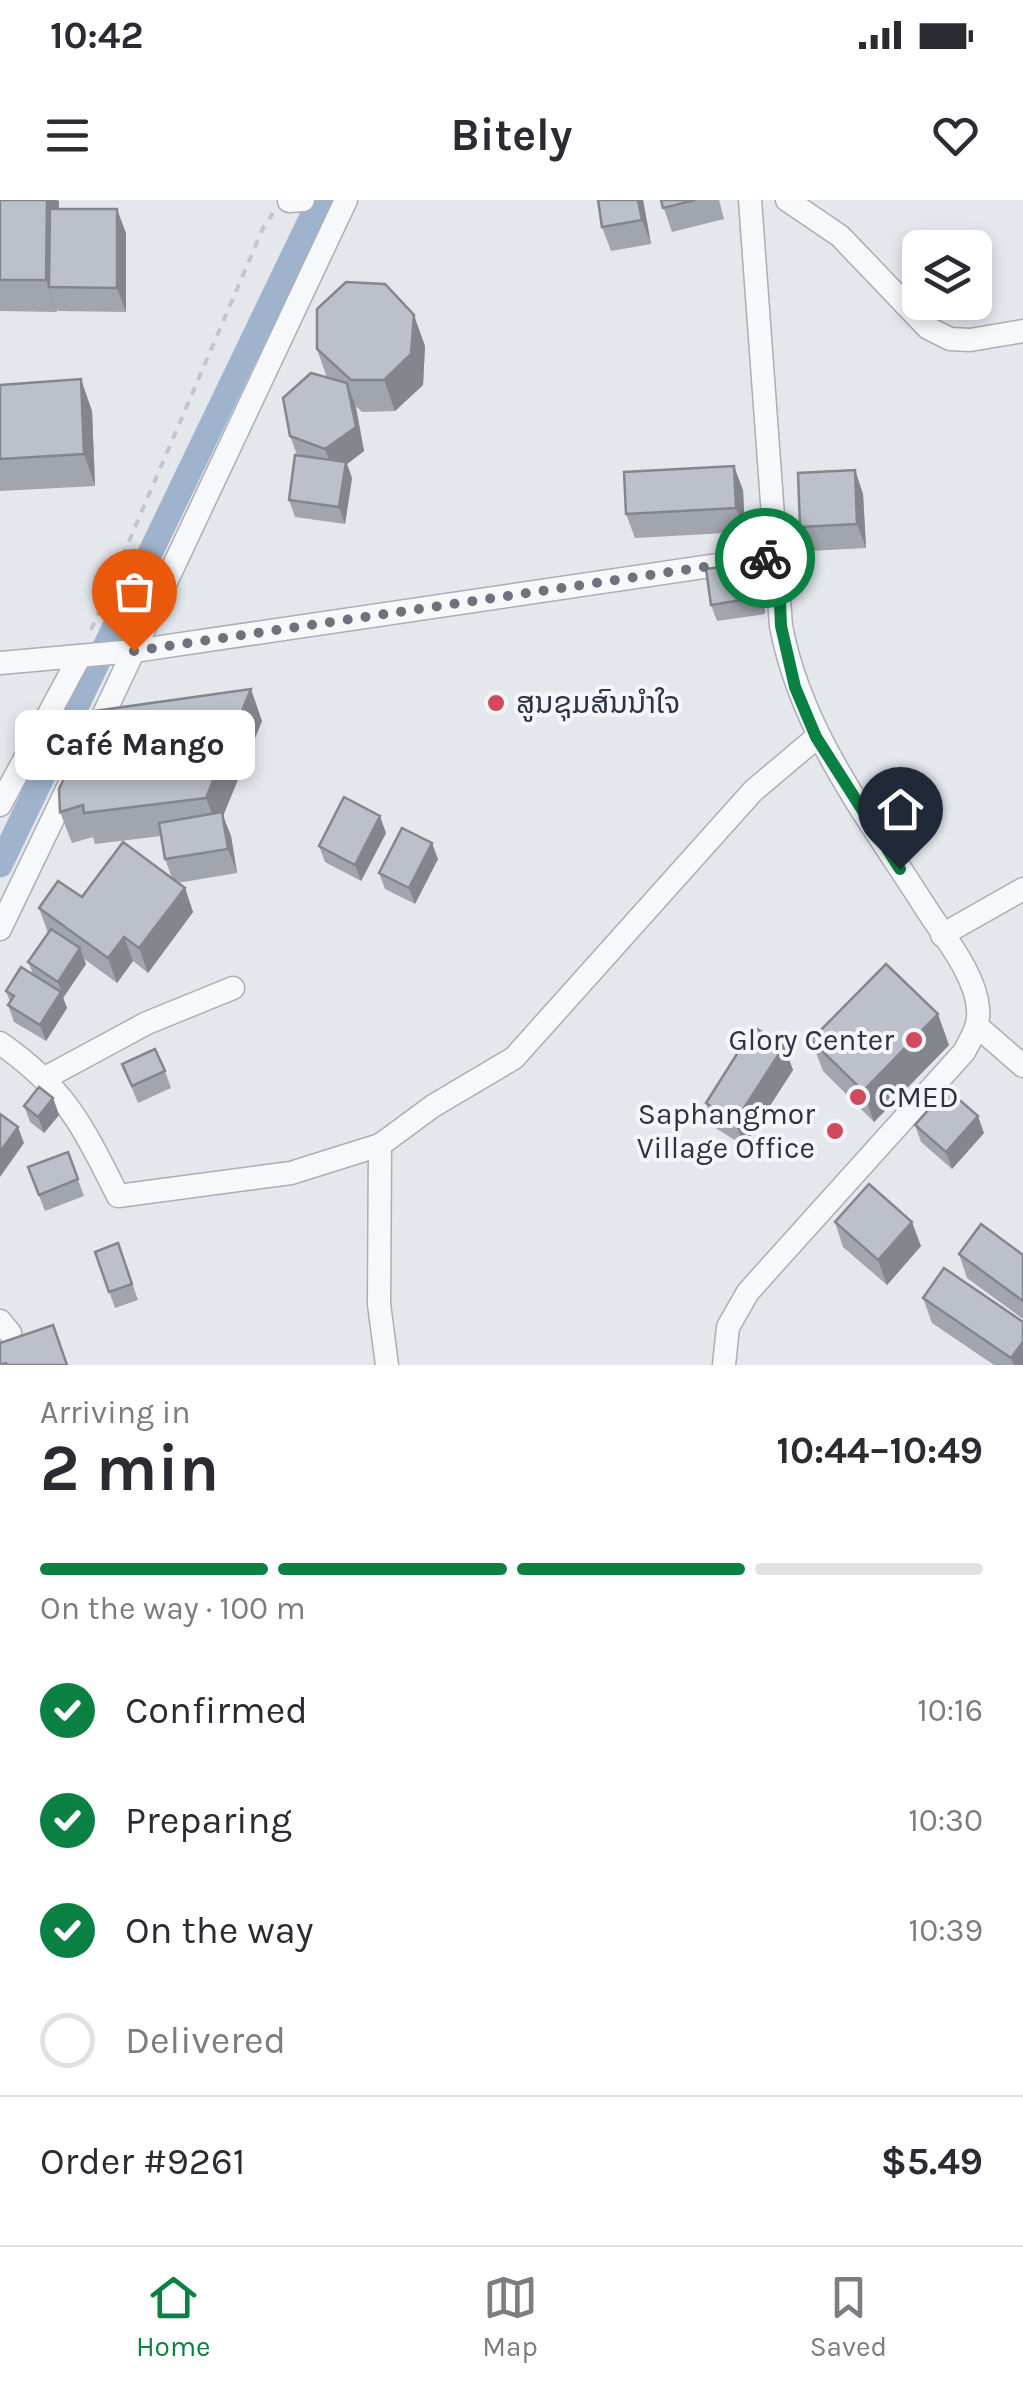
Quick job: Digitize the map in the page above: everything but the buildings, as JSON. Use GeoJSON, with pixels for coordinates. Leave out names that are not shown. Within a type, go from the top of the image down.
{"type":"FeatureCollection","features":[{"type":"Feature","properties":{"kind":"street"},"geometry":{"type":"LineString","coordinates":[[289,201],[303,200]]}},
{"type":"Feature","properties":{"kind":"street"},"geometry":{"type":"LineString","coordinates":[[0,928],[346,200]]}},
{"type":"Feature","properties":{"kind":"street"},"geometry":{"type":"LineString","coordinates":[[724,1365],[728,1327],[748,1292],[964,1052],[977,1026],[973,988],[816,737],[787,657],[750,200]]}},
{"type":"Feature","properties":{"kind":"street"},"geometry":{"type":"LineString","coordinates":[[787,200],[840,236],[928,328],[950,339],[970,340],[1023,331]]}},
{"type":"Feature","properties":{"kind":"street"},"geometry":{"type":"LineString","coordinates":[[0,663],[134,651],[778,556]]}},
{"type":"Feature","properties":{"kind":"street"},"geometry":{"type":"LineString","coordinates":[[0,804],[80,656]]}},
{"type":"Feature","properties":{"kind":"street"},"geometry":{"type":"LineString","coordinates":[[0,1043],[45,1078],[79,1116],[118,1196],[290,1172],[380,1145],[433,1106],[514,1058],[752,790],[816,737]]}},
{"type":"Feature","properties":{"kind":"street"},"geometry":{"type":"LineString","coordinates":[[942,934],[1023,889]]}},
{"type":"Feature","properties":{"kind":"street"},"geometry":{"type":"LineString","coordinates":[[45,1078],[147,1022],[233,988]]}},
{"type":"Feature","properties":{"kind":"street"},"geometry":{"type":"LineString","coordinates":[[977,1026],[1023,1066]]}},
{"type":"Feature","properties":{"kind":"street"},"geometry":{"type":"LineString","coordinates":[[380,1145],[379,1304],[388,1365]]}},
{"type":"Feature","properties":{"kind":"path"},"geometry":{"type":"LineString","coordinates":[[80,656],[264,226],[289,201]]}},
{"type":"Feature","properties":{"kind":"waterway"},"geometry":{"type":"LineString","coordinates":[[0,865],[320,200]]}},
{"type":"Feature","properties":{"kind":"way so far"},"geometry":{"type":"LineString","coordinates":[[134,651],[765,558]]}},
{"type":"Feature","properties":{"kind":"place","name":"Café Mango"},"geometry":{"type":"Point","coordinates":[134,651]}},
{"type":"Feature","properties":{"kind":"place","name":"ສູນຊຸມສົນນຳໃຈ"},"geometry":{"type":"Point","coordinates":[496,703]}},
{"type":"Feature","properties":{"kind":"place","name":"Glory Center"},"geometry":{"type":"Point","coordinates":[914,1040]}},
{"type":"Feature","properties":{"kind":"place","name":"CMED"},"geometry":{"type":"Point","coordinates":[858,1097]}},
{"type":"Feature","properties":{"kind":"place","name":"Saphangmor Village Office"},"geometry":{"type":"Point","coordinates":[835,1131]}},
{"type":"Feature","properties":{"kind":"route"},"geometry":{"type":"LineString","coordinates":[[765,558],[778,556],[781,626],[787,657],[816,737],[900,869]]}}]}
